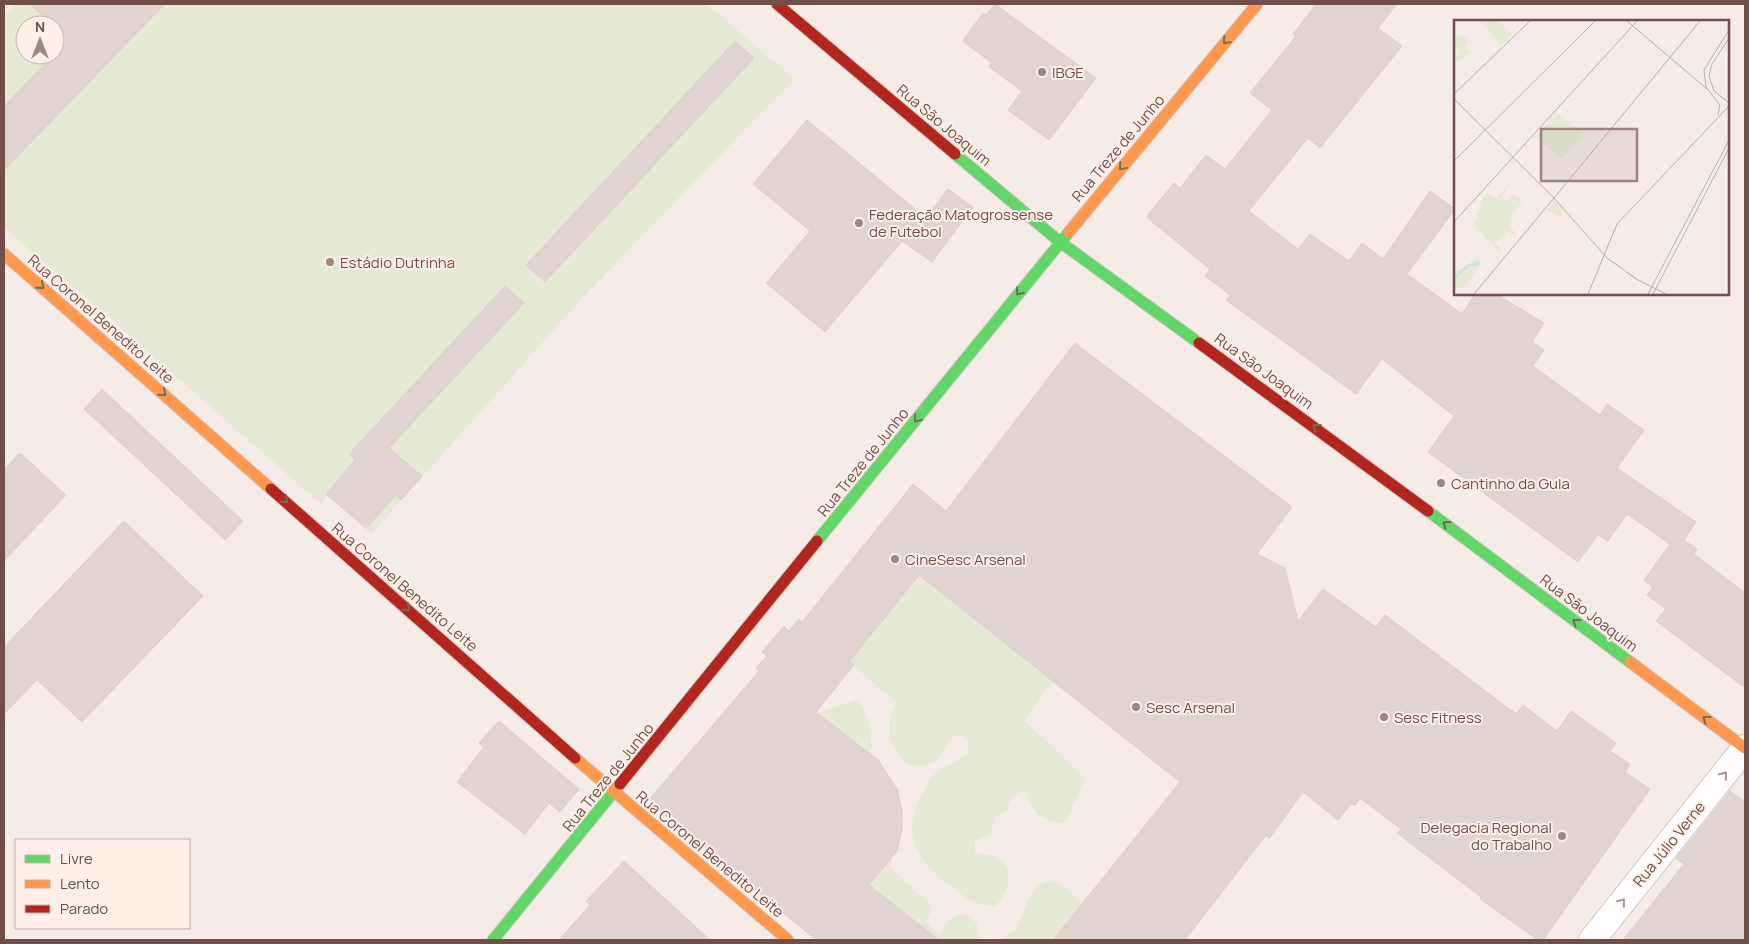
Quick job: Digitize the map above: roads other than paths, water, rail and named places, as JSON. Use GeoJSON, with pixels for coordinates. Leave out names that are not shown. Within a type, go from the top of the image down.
{"type":"FeatureCollection","features":[{"type":"Feature","properties":{"kind":"street","name":"Rua São Joaquim"},"geometry":{"type":"LineString","coordinates":[[777,4],[1060,242],[1367,465],[1745,748]]}},
{"type":"Feature","properties":{"kind":"street","name":"Rua Treze de Junho"},"geometry":{"type":"LineString","coordinates":[[493,940],[615,793],[1060,242],[1257,4]]}},
{"type":"Feature","properties":{"kind":"street","name":"Rua Coronel Benedito Leite"},"geometry":{"type":"LineString","coordinates":[[4,254],[615,793],[788,940]]}},
{"type":"Feature","properties":{"kind":"street","name":"Rua Júlio Verne"},"geometry":{"type":"LineString","coordinates":[[1592,940],[1745,748]]}},
{"type":"Feature","properties":{"kind":"place","name":"IBGE"},"geometry":{"type":"Point","coordinates":[1042,72]}},
{"type":"Feature","properties":{"kind":"place","name":"Federação Matogrossense de Futebol"},"geometry":{"type":"Point","coordinates":[859,223]}},
{"type":"Feature","properties":{"kind":"place","name":"Estádio Dutrinha"},"geometry":{"type":"Point","coordinates":[330,262]}},
{"type":"Feature","properties":{"kind":"place","name":"Cantinho da Gula"},"geometry":{"type":"Point","coordinates":[1441,483]}},
{"type":"Feature","properties":{"kind":"place","name":"CineSesc Arsenal"},"geometry":{"type":"Point","coordinates":[895,559]}},
{"type":"Feature","properties":{"kind":"place","name":"Sesc Arsenal"},"geometry":{"type":"Point","coordinates":[1136,707]}},
{"type":"Feature","properties":{"kind":"place","name":"Sesc Fitness"},"geometry":{"type":"Point","coordinates":[1384,717]}},
{"type":"Feature","properties":{"kind":"place","name":"Delegacia Regional do Trabalho"},"geometry":{"type":"Point","coordinates":[1562,836]}}]}
